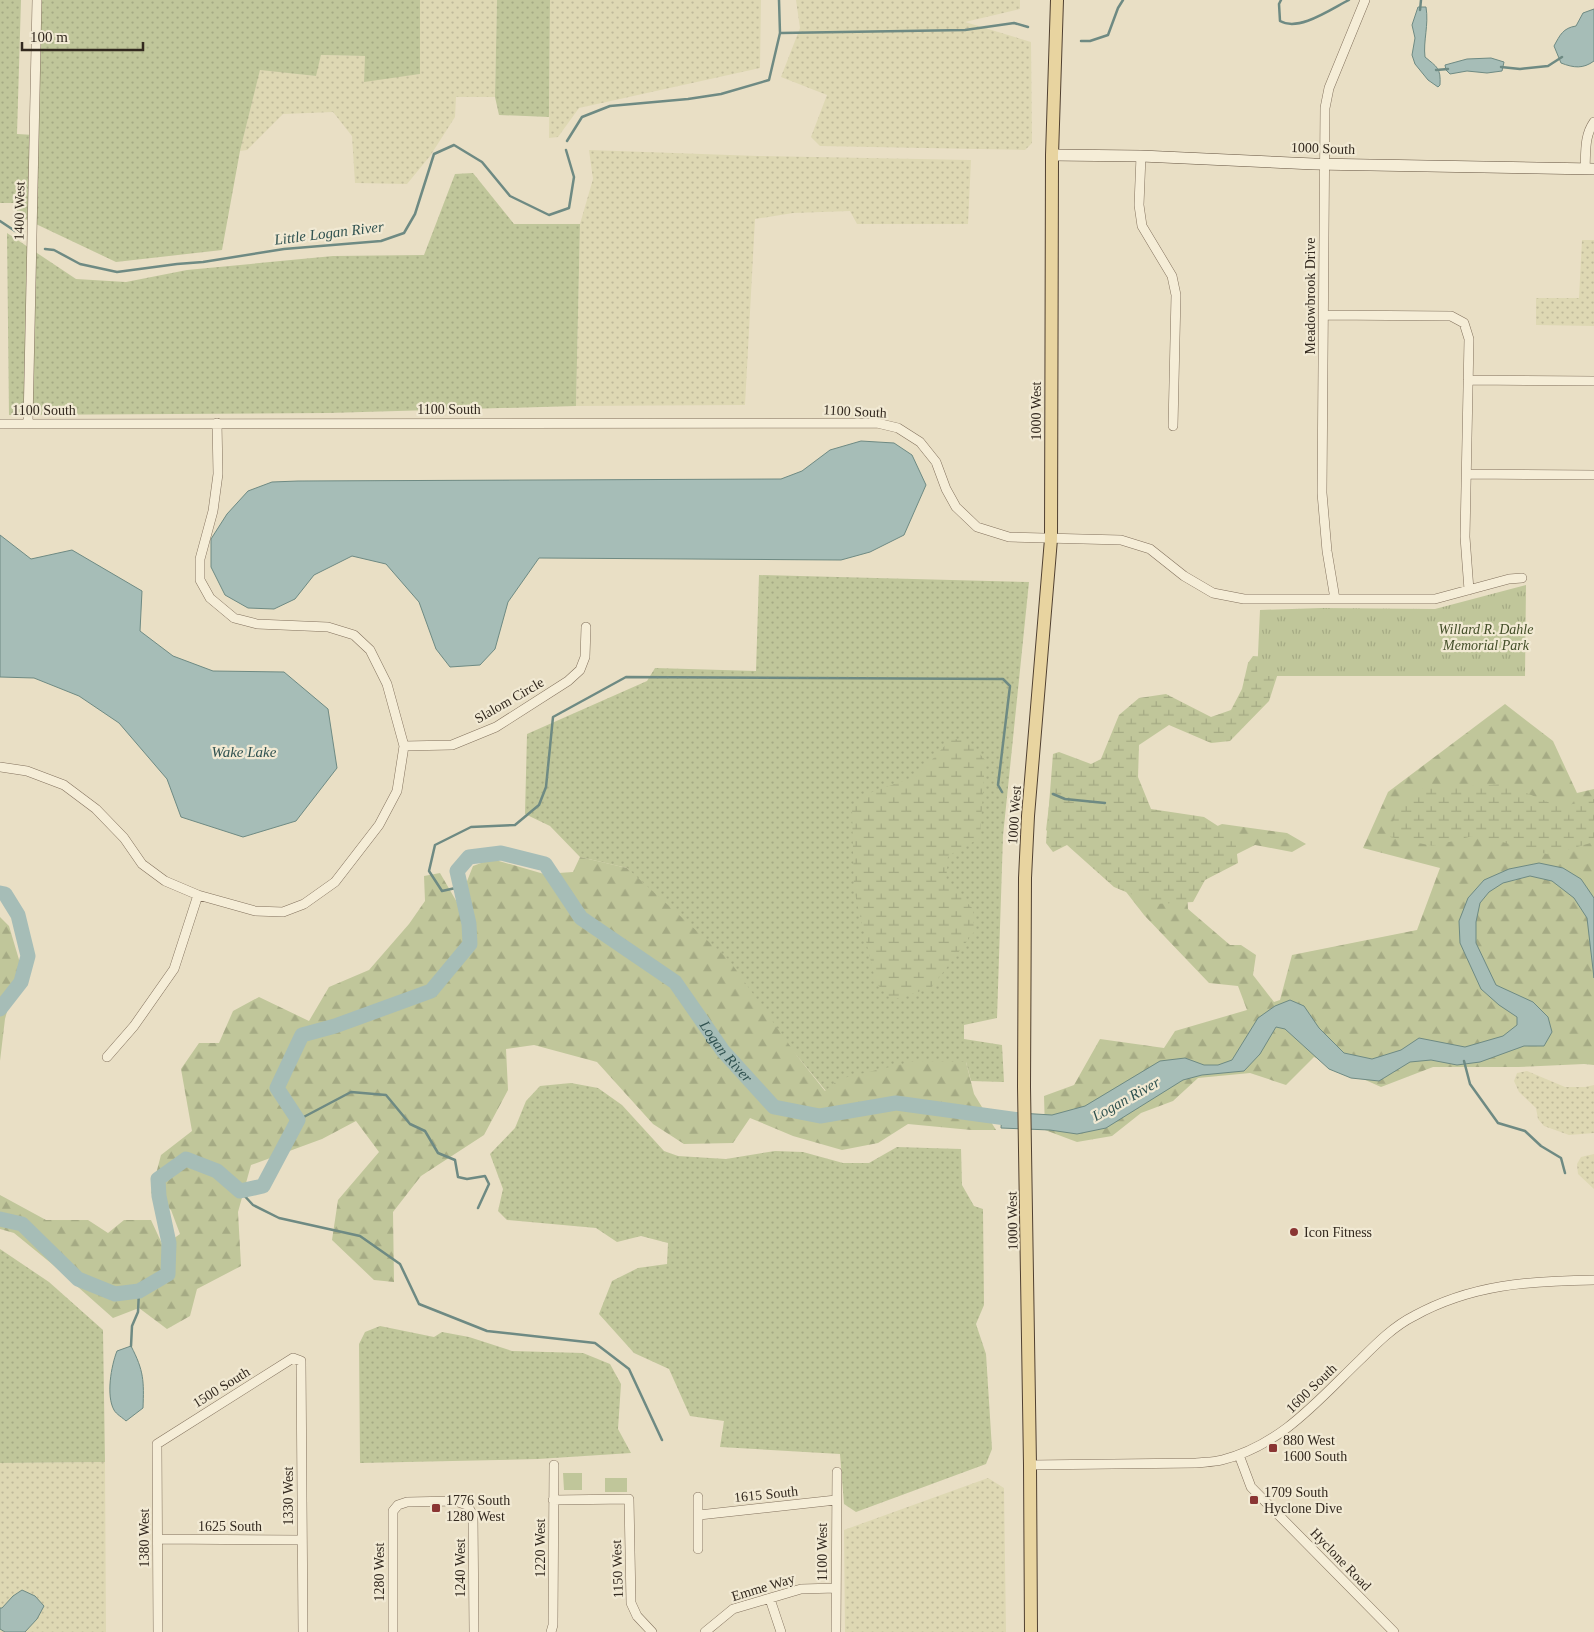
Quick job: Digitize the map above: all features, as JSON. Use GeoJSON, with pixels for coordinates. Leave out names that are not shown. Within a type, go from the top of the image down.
{"type":"FeatureCollection","features":[{"type":"Feature","properties":{"kind":"main road","name":"1000 West"},"geometry":{"type":"LineString","coordinates":[[1031,1632],[1024,1087],[1025,878],[1027,825],[1051,539],[1052,155],[1057,0]]}},
{"type":"Feature","properties":{"kind":"street","name":"1400 West"},"geometry":{"type":"LineString","coordinates":[[28,423],[37,0]]}},
{"type":"Feature","properties":{"kind":"street","name":"Meadowbrook Drive"},"geometry":{"type":"LineString","coordinates":[[1336,599],[1327,552],[1322,493],[1326,108],[1329,88],[1365,0]]}},
{"type":"Feature","properties":{"kind":"street"},"geometry":{"type":"LineString","coordinates":[[1590,169],[1587,139],[1589,129],[1594,122]]}},
{"type":"Feature","properties":{"kind":"street","name":"1000 South"},"geometry":{"type":"LineString","coordinates":[[1052,155],[1141,156],[1325,164],[1590,169]]}},
{"type":"Feature","properties":{"kind":"street"},"geometry":{"type":"LineString","coordinates":[[1141,156],[1139,205],[1142,226],[1172,276],[1176,295],[1173,426]]}},
{"type":"Feature","properties":{"kind":"street"},"geometry":{"type":"LineString","coordinates":[[1325,315],[1451,316],[1464,323],[1469,339],[1465,537],[1469,590]]}},
{"type":"Feature","properties":{"kind":"street"},"geometry":{"type":"LineString","coordinates":[[1468,380],[1594,381]]}},
{"type":"Feature","properties":{"kind":"street"},"geometry":{"type":"LineString","coordinates":[[0,767],[28,771],[64,785],[96,810],[124,838],[142,864],[164,881],[198,896],[255,911],[283,912],[304,904],[335,882],[379,825],[396,791],[404,746],[387,684],[370,650],[354,635],[328,626],[257,624],[234,618],[210,598],[200,580],[200,559],[213,511],[218,474],[216,423]]}},
{"type":"Feature","properties":{"kind":"street","name":"1100 South"},"geometry":{"type":"LineString","coordinates":[[0,424],[877,423],[898,428],[920,442],[936,462],[946,490],[956,507],[977,527],[1009,537],[1051,539]]}},
{"type":"Feature","properties":{"kind":"street"},"geometry":{"type":"LineString","coordinates":[[1466,474],[1594,475]]}},
{"type":"Feature","properties":{"kind":"street"},"geometry":{"type":"LineString","coordinates":[[1051,539],[1121,540],[1150,549],[1184,576],[1213,593],[1244,600],[1435,599],[1509,579],[1522,578]]}},
{"type":"Feature","properties":{"kind":"street","name":"Slalom Circle"},"geometry":{"type":"LineString","coordinates":[[404,746],[452,745],[496,727],[568,681],[580,670],[585,657],[586,627]]}},
{"type":"Feature","properties":{"kind":"street"},"geometry":{"type":"LineString","coordinates":[[107,1056],[134,1026],[174,970],[198,896]]}},
{"type":"Feature","properties":{"kind":"street","name":"1600 South"},"geometry":{"type":"LineString","coordinates":[[1030,1465],[1196,1463],[1239,1455],[1268,1442],[1294,1424],[1377,1343],[1413,1316],[1454,1298],[1480,1290],[1517,1283],[1594,1280]]}},
{"type":"Feature","properties":{"kind":"street","name":"1500 South"},"geometry":{"type":"LineString","coordinates":[[157,1444],[293,1358],[301,1361]]}},
{"type":"Feature","properties":{"kind":"street","name":"1330 West"},"geometry":{"type":"LineString","coordinates":[[301,1361],[303,1632]]}},
{"type":"Feature","properties":{"kind":"street","name":"1380 West"},"geometry":{"type":"LineString","coordinates":[[157,1444],[158,1632]]}},
{"type":"Feature","properties":{"kind":"street","name":"Hyclone Road"},"geometry":{"type":"LineString","coordinates":[[1239,1455],[1251,1487],[1394,1632]]}},
{"type":"Feature","properties":{"kind":"street","name":"1220 West"},"geometry":{"type":"LineString","coordinates":[[550,1632],[553,1625],[554,1465]]}},
{"type":"Feature","properties":{"kind":"street","name":"1100 West"},"geometry":{"type":"LineString","coordinates":[[836,1632],[837,1472]]}},
{"type":"Feature","properties":{"kind":"street"},"geometry":{"type":"LineString","coordinates":[[698,1496],[698,1548]]}},
{"type":"Feature","properties":{"kind":"street","name":"1150 West"},"geometry":{"type":"LineString","coordinates":[[553,1500],[629,1499],[631,1603],[637,1616],[652,1632]]}},
{"type":"Feature","properties":{"kind":"street","name":"1280 West"},"geometry":{"type":"LineString","coordinates":[[393,1632],[393,1512],[398,1505],[407,1502],[455,1500],[467,1505]]}},
{"type":"Feature","properties":{"kind":"street","name":"1615 South"},"geometry":{"type":"LineString","coordinates":[[698,1515],[836,1500]]}},
{"type":"Feature","properties":{"kind":"street","name":"1240 West"},"geometry":{"type":"LineString","coordinates":[[467,1505],[473,1515],[474,1632]]}},
{"type":"Feature","properties":{"kind":"street","name":"1625 South"},"geometry":{"type":"LineString","coordinates":[[158,1539],[302,1540]]}},
{"type":"Feature","properties":{"kind":"street","name":"Emme Way"},"geometry":{"type":"LineString","coordinates":[[706,1632],[733,1609],[810,1588],[836,1588]]}},
{"type":"Feature","properties":{"kind":"street"},"geometry":{"type":"LineString","coordinates":[[770,1599],[780,1632]]}},
{"type":"Feature","properties":{"kind":"shaded area"},"geometry":{"type":"Polygon","coordinates":[[[420,0],[497,0],[495,97],[456,97],[455,117],[430,156],[407,184],[355,183],[352,136],[333,112],[283,114],[247,150],[240,151],[260,69],[315,76],[321,55],[366,56],[364,81],[420,74],[420,0]]]}},
{"type":"Feature","properties":{"kind":"shaded area"},"geometry":{"type":"Polygon","coordinates":[[[550,0],[761,0],[760,68],[579,108],[558,137],[549,138],[550,0]]]}},
{"type":"Feature","properties":{"kind":"shaded area"},"geometry":{"type":"Polygon","coordinates":[[[796,0],[1020,0],[1020,9],[965,22],[1031,42],[1032,143],[1025,150],[820,146],[811,137],[827,95],[781,77],[800,28],[796,0]]]}},
{"type":"Feature","properties":{"kind":"shaded area"},"geometry":{"type":"Polygon","coordinates":[[[589,150],[758,156],[971,160],[968,224],[857,224],[850,211],[793,213],[755,219],[745,405],[576,406],[580,224],[593,179],[589,150]]]}},
{"type":"Feature","properties":{"kind":"shaded area"},"geometry":{"type":"Polygon","coordinates":[[[1582,240],[1594,240],[1594,326],[1536,325],[1536,298],[1579,298],[1582,240]]]}},
{"type":"Feature","properties":{"kind":"shaded area"},"geometry":{"type":"Polygon","coordinates":[[[1527,1071],[1565,1087],[1594,1085],[1594,1133],[1569,1135],[1544,1126],[1538,1119],[1536,1108],[1519,1092],[1514,1081],[1517,1073],[1527,1071]]]}},
{"type":"Feature","properties":{"kind":"shaded area"},"geometry":{"type":"Polygon","coordinates":[[[1594,1154],[1594,1189],[1578,1174],[1577,1164],[1581,1157],[1594,1154]]]}},
{"type":"Feature","properties":{"kind":"shaded area"},"geometry":{"type":"Polygon","coordinates":[[[105,1462],[106,1632],[0,1632],[0,1463],[105,1462]]]}},
{"type":"Feature","properties":{"kind":"shaded area"},"geometry":{"type":"Polygon","coordinates":[[[988,1478],[1004,1488],[1006,1632],[845,1632],[844,1530],[988,1478]]]}},
{"type":"Feature","properties":{"kind":"green space"},"geometry":{"type":"Polygon","coordinates":[[[0,0],[21,0],[17,134],[34,135],[38,0],[420,0],[420,74],[364,82],[365,56],[321,55],[316,76],[260,70],[240,151],[222,250],[116,262],[19,216],[14,203],[0,203],[0,0]]]}},
{"type":"Feature","properties":{"kind":"green space"},"geometry":{"type":"Polygon","coordinates":[[[497,0],[550,0],[549,117],[499,115],[495,97],[497,0]]]}},
{"type":"Feature","properties":{"kind":"green space"},"geometry":{"type":"Polygon","coordinates":[[[473,173],[514,224],[580,224],[576,406],[328,413],[9,415],[7,233],[76,279],[126,282],[187,270],[333,256],[424,255],[455,174],[473,173]]]}},
{"type":"Feature","properties":{"kind":"green space"},"geometry":{"type":"Polygon","coordinates":[[[759,575],[1029,582],[1003,836],[997,1018],[964,1025],[964,1039],[1002,1045],[1004,1082],[971,1081],[966,1062],[826,1091],[798,1057],[627,868],[580,857],[550,826],[525,814],[527,734],[647,681],[655,668],[756,671],[759,575]]]}},
{"type":"Feature","properties":{"kind":"green space","name":"Willard R. Dahle Memorial Park"},"geometry":{"type":"Polygon","coordinates":[[[1526,585],[1525,676],[1257,676],[1260,610],[1321,608],[1435,609],[1526,585]]]}},
{"type":"Feature","properties":{"kind":"green space"},"geometry":{"type":"Polygon","coordinates":[[[1253,656],[1267,657],[1279,670],[1269,701],[1230,741],[1211,743],[1169,725],[1139,745],[1138,777],[1151,809],[1204,817],[1235,837],[1238,863],[1205,880],[1193,902],[1155,904],[1114,887],[1067,845],[1053,852],[1046,843],[1053,754],[1059,752],[1091,764],[1101,759],[1119,715],[1139,698],[1166,694],[1211,717],[1231,710],[1242,689],[1248,663],[1253,656]]]}},
{"type":"Feature","properties":{"kind":"green space"},"geometry":{"type":"Polygon","coordinates":[[[1505,704],[1553,741],[1577,793],[1594,789],[1594,1065],[1433,1067],[1381,1087],[1314,1057],[1286,1085],[1250,1073],[1198,1078],[1173,1101],[1141,1113],[1112,1136],[1077,1142],[1045,1130],[1044,1096],[1074,1085],[1100,1039],[1164,1048],[1175,1031],[1247,1010],[1238,986],[1209,983],[1144,915],[1075,826],[1060,843],[1046,830],[1055,758],[1133,824],[1202,833],[1222,824],[1287,833],[1306,844],[1292,852],[1255,845],[1225,860],[1186,875],[1188,909],[1230,945],[1241,945],[1256,955],[1253,975],[1274,1002],[1280,1000],[1292,955],[1417,930],[1440,868],[1363,848],[1388,792],[1505,704]]]}},
{"type":"Feature","properties":{"kind":"green space"},"geometry":{"type":"Polygon","coordinates":[[[951,739],[968,740],[985,760],[980,838],[948,856],[946,881],[973,909],[974,932],[931,988],[892,1000],[876,983],[854,890],[852,808],[861,796],[917,776],[951,739]]]}},
{"type":"Feature","properties":{"kind":"green space"},"geometry":{"type":"Polygon","coordinates":[[[1505,784],[1560,807],[1594,799],[1594,842],[1550,855],[1477,835],[1433,846],[1390,837],[1396,808],[1421,789],[1505,784]]]}},
{"type":"Feature","properties":{"kind":"green space"},"geometry":{"type":"Polygon","coordinates":[[[580,857],[627,868],[729,960],[798,1057],[825,1091],[839,1079],[915,1061],[966,1062],[974,1094],[996,1130],[971,1130],[908,1124],[878,1143],[842,1150],[793,1136],[750,1118],[733,1143],[684,1144],[653,1124],[597,1062],[534,1045],[506,1049],[508,1090],[484,1135],[421,1176],[393,1212],[394,1282],[374,1280],[332,1240],[338,1200],[379,1152],[356,1121],[322,1139],[251,1165],[238,1212],[241,1266],[197,1289],[190,1316],[167,1329],[139,1308],[113,1318],[14,1233],[0,1229],[0,1195],[46,1220],[88,1220],[108,1233],[124,1220],[151,1220],[163,1246],[180,1234],[171,1210],[151,1193],[161,1155],[192,1131],[181,1069],[199,1043],[219,1043],[233,1011],[259,997],[309,1021],[329,987],[369,970],[409,924],[425,901],[424,876],[440,873],[458,904],[473,866],[492,859],[544,874],[573,872],[580,857]]]}},
{"type":"Feature","properties":{"kind":"green space"},"geometry":{"type":"Polygon","coordinates":[[[0,917],[9,926],[20,963],[5,1019],[0,1061],[0,917]]]}},
{"type":"Feature","properties":{"kind":"green space"},"geometry":{"type":"Polygon","coordinates":[[[571,1083],[598,1088],[622,1105],[664,1151],[678,1156],[726,1159],[775,1151],[803,1152],[843,1163],[869,1163],[897,1147],[961,1149],[962,1185],[974,1206],[983,1209],[984,1305],[976,1324],[986,1354],[992,1449],[986,1464],[856,1512],[844,1504],[840,1454],[720,1447],[724,1421],[690,1416],[669,1369],[634,1353],[599,1314],[612,1281],[638,1268],[667,1264],[668,1243],[641,1236],[617,1242],[596,1228],[507,1220],[498,1211],[503,1189],[490,1154],[515,1128],[526,1101],[540,1086],[571,1083]]]}},
{"type":"Feature","properties":{"kind":"green space"},"geometry":{"type":"Polygon","coordinates":[[[0,1249],[49,1282],[103,1330],[105,1462],[0,1463],[0,1249]]]}},
{"type":"Feature","properties":{"kind":"green space"},"geometry":{"type":"Polygon","coordinates":[[[380,1326],[434,1337],[442,1332],[469,1337],[512,1351],[583,1353],[610,1364],[621,1384],[618,1429],[631,1453],[538,1459],[360,1463],[359,1344],[365,1332],[380,1326]]]}},
{"type":"Feature","properties":{"kind":"green space"},"geometry":{"type":"Polygon","coordinates":[[[563,1473],[582,1473],[582,1490],[564,1490],[563,1473]]]}},
{"type":"Feature","properties":{"kind":"green space"},"geometry":{"type":"Polygon","coordinates":[[[605,1478],[627,1478],[627,1492],[605,1492],[605,1478]]]}},
{"type":"Feature","properties":{"kind":"water"},"geometry":{"type":"Polygon","coordinates":[[[1418,7],[1426,7],[1425,57],[1439,71],[1440,85],[1438,87],[1428,80],[1415,64],[1412,55],[1415,38],[1412,25],[1418,7]]]}},
{"type":"Feature","properties":{"kind":"water"},"geometry":{"type":"Polygon","coordinates":[[[1594,9],[1594,61],[1578,67],[1561,63],[1554,46],[1558,39],[1565,30],[1576,26],[1583,13],[1594,9]]]}},
{"type":"Feature","properties":{"kind":"water"},"geometry":{"type":"Polygon","coordinates":[[[1491,58],[1504,62],[1502,71],[1487,73],[1467,71],[1450,74],[1446,70],[1445,65],[1467,59],[1491,58]]]}},
{"type":"Feature","properties":{"kind":"water"},"geometry":{"type":"Polygon","coordinates":[[[861,441],[894,443],[912,455],[926,485],[904,535],[870,552],[841,560],[539,558],[508,602],[495,649],[480,665],[450,667],[436,649],[419,602],[386,564],[352,556],[314,575],[295,599],[274,609],[248,608],[225,595],[211,567],[211,539],[227,514],[248,491],[272,482],[781,479],[802,471],[830,450],[861,441]]]}},
{"type":"Feature","properties":{"kind":"water","name":"Wake Lake"},"geometry":{"type":"Polygon","coordinates":[[[0,535],[31,559],[72,550],[142,591],[140,631],[173,656],[213,671],[284,672],[328,709],[337,768],[296,821],[243,837],[181,817],[167,779],[119,723],[79,696],[34,678],[0,677],[0,535]]]}},
{"type":"Feature","properties":{"kind":"water"},"geometry":{"type":"Polygon","coordinates":[[[1539,863],[1563,868],[1581,879],[1594,898],[1594,978],[1587,918],[1574,898],[1552,881],[1530,876],[1503,883],[1489,892],[1480,903],[1476,922],[1476,943],[1496,985],[1533,1002],[1548,1017],[1552,1032],[1544,1046],[1524,1046],[1480,1062],[1457,1065],[1431,1060],[1410,1062],[1379,1081],[1351,1078],[1329,1069],[1285,1029],[1276,1027],[1260,1054],[1244,1071],[1202,1075],[1183,1080],[1106,1128],[1077,1134],[1050,1130],[1001,1128],[1002,1112],[1052,1115],[1085,1106],[1160,1061],[1185,1058],[1204,1065],[1218,1065],[1232,1060],[1258,1018],[1275,1006],[1290,1000],[1304,1006],[1319,1028],[1344,1053],[1372,1059],[1401,1050],[1419,1038],[1465,1047],[1503,1036],[1517,1025],[1517,1017],[1499,1005],[1481,989],[1460,943],[1459,921],[1468,898],[1484,880],[1509,869],[1539,863]]]}},
{"type":"Feature","properties":{"kind":"water"},"geometry":{"type":"Polygon","coordinates":[[[131,1346],[142,1376],[143,1408],[126,1421],[115,1411],[112,1404],[110,1381],[117,1351],[131,1346]]]}},
{"type":"Feature","properties":{"kind":"water"},"geometry":{"type":"Polygon","coordinates":[[[22,1590],[35,1596],[44,1606],[37,1619],[25,1632],[5,1632],[0,1629],[0,1608],[22,1590]]]}},
{"type":"Feature","properties":{"kind":"waterway","name":"Little Logan River"},"geometry":{"type":"LineString","coordinates":[[567,141],[582,117],[610,106],[721,94],[769,80],[780,33],[779,0]]}},
{"type":"Feature","properties":{"kind":"waterway"},"geometry":{"type":"LineString","coordinates":[[1081,41],[1090,41],[1108,35],[1123,0]]}},
{"type":"Feature","properties":{"kind":"waterway"},"geometry":{"type":"LineString","coordinates":[[1281,0],[1279,4],[1280,21],[1288,24],[1305,22],[1349,0]]}},
{"type":"Feature","properties":{"kind":"waterway"},"geometry":{"type":"LineString","coordinates":[[1420,10],[1421,0]]}},
{"type":"Feature","properties":{"kind":"waterway"},"geometry":{"type":"LineString","coordinates":[[781,33],[965,30],[1014,23],[1028,27]]}},
{"type":"Feature","properties":{"kind":"waterway"},"geometry":{"type":"LineString","coordinates":[[1501,67],[1520,69],[1548,66],[1562,57]]}},
{"type":"Feature","properties":{"kind":"waterway"},"geometry":{"type":"LineString","coordinates":[[1436,70],[1448,69]]}},
{"type":"Feature","properties":{"kind":"waterway","name":"Little Logan River"},"geometry":{"type":"LineString","coordinates":[[45,249],[54,250],[80,264],[117,272],[203,262],[284,249],[381,241],[404,233],[415,214],[434,154],[454,145],[482,162],[510,196],[549,215],[569,208],[574,177],[566,150]]}},
{"type":"Feature","properties":{"kind":"waterway","name":"Little Logan River"},"geometry":{"type":"LineString","coordinates":[[0,221],[15,231]]}},
{"type":"Feature","properties":{"kind":"waterway"},"geometry":{"type":"LineString","coordinates":[[460,887],[442,891],[429,871],[435,845],[471,827],[515,825],[539,805],[546,787],[553,717],[626,677],[1003,679],[1010,686],[998,785],[1002,792]]}},
{"type":"Feature","properties":{"kind":"waterway"},"geometry":{"type":"LineString","coordinates":[[1053,794],[1065,799],[1105,803]]}},
{"type":"Feature","properties":{"kind":"waterway","name":"Logan River"},"geometry":{"type":"LineString","coordinates":[[0,1219],[22,1224],[78,1279],[115,1294],[139,1291],[168,1274],[169,1243],[159,1196],[158,1179],[186,1159],[217,1171],[240,1191],[263,1186],[298,1120],[277,1088],[302,1035],[335,1026],[431,991],[470,944],[469,924],[457,871],[469,857],[501,853],[545,864],[581,918],[675,982],[723,1051],[774,1107],[820,1116],[896,1103],[1020,1120]]}},
{"type":"Feature","properties":{"kind":"waterway","name":"Logan River"},"geometry":{"type":"LineString","coordinates":[[0,893],[5,894],[18,915],[28,956],[21,982],[0,1009]]}},
{"type":"Feature","properties":{"kind":"waterway"},"geometry":{"type":"LineString","coordinates":[[1464,1061],[1470,1084],[1498,1123],[1525,1131],[1541,1146],[1561,1158],[1565,1173]]}},
{"type":"Feature","properties":{"kind":"waterway"},"geometry":{"type":"LineString","coordinates":[[298,1120],[351,1092],[386,1095],[410,1124],[425,1131],[438,1153],[455,1160],[458,1177],[467,1179],[485,1176],[489,1184],[478,1208]]}},
{"type":"Feature","properties":{"kind":"waterway"},"geometry":{"type":"LineString","coordinates":[[240,1191],[253,1205],[279,1218],[360,1236],[400,1264],[419,1304],[487,1331],[595,1343],[629,1369],[662,1440]]}},
{"type":"Feature","properties":{"kind":"waterway"},"geometry":{"type":"LineString","coordinates":[[131,1346],[132,1326],[138,1312],[139,1291]]}},
{"type":"Feature","properties":{"kind":"place","name":"Icon Fitness"},"geometry":{"type":"Point","coordinates":[1294,1232]}},
{"type":"Feature","properties":{"kind":"place","name":"880 West 1600 South"},"geometry":{"type":"Point","coordinates":[1273,1448]}},
{"type":"Feature","properties":{"kind":"place","name":"1709 South Hyclone Dive"},"geometry":{"type":"Point","coordinates":[1254,1500]}},
{"type":"Feature","properties":{"kind":"place","name":"1776 South 1280 West"},"geometry":{"type":"Point","coordinates":[436,1508]}}]}
